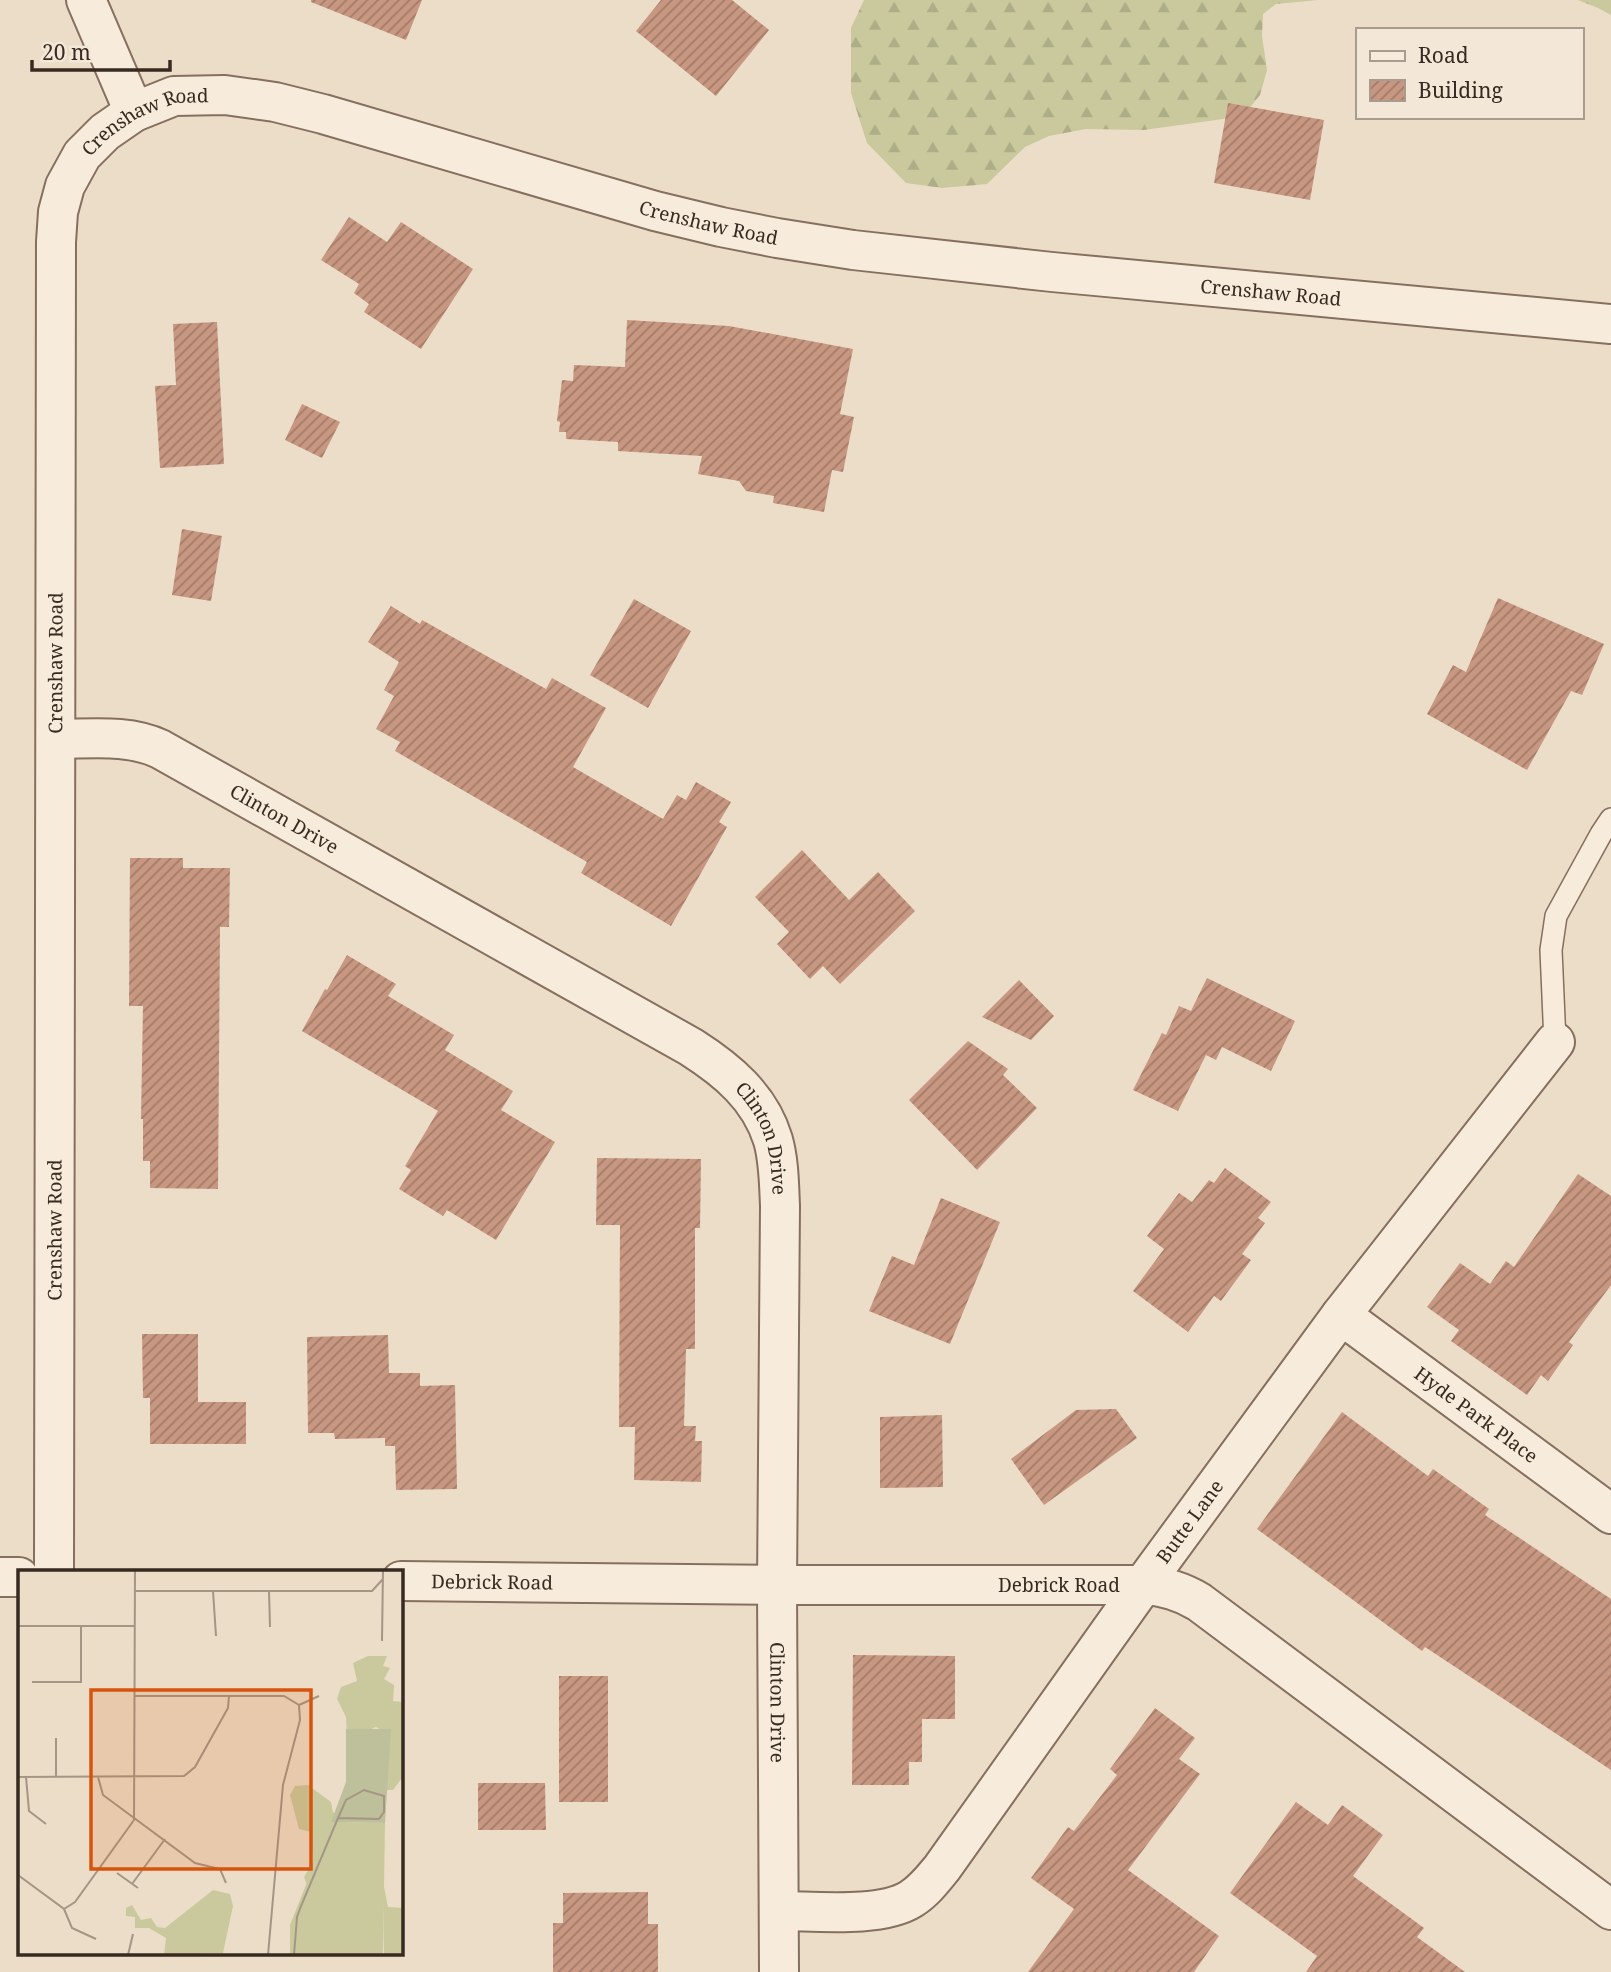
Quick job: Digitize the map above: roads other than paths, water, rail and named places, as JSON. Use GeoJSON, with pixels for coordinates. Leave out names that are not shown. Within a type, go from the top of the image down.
{"type":"FeatureCollection","features":[{"type":"Feature","properties":{"kind":"street"},"geometry":{"type":"LineString","coordinates":[[86,0],[134,112]]}},
{"type":"Feature","properties":{"kind":"street","name":"Crenshaw Road"},"geometry":{"type":"LineString","coordinates":[[54,1570],[56,242],[58,212],[65,186],[82,156],[105,132],[134,112],[174,96],[225,95],[275,102],[323,114],[720,228],[853,250],[1052,272],[1611,324]]}},
{"type":"Feature","properties":{"kind":"street","name":"Clinton Drive"},"geometry":{"type":"LineString","coordinates":[[56,739],[134,740],[160,749],[691,1047],[719,1065],[744,1088],[760,1112],[773,1140],[780,1206],[776,1585],[779,1972]]}},
{"type":"Feature","properties":{"kind":"street","name":"Butte Lane"},"geometry":{"type":"LineString","coordinates":[[779,1911],[889,1908],[909,1900],[925,1889],[1341,1315],[1555,1042]]}},
{"type":"Feature","properties":{"kind":"street","name":"Hyde Park Place"},"geometry":{"type":"LineString","coordinates":[[1341,1315],[1611,1514]]}},
{"type":"Feature","properties":{"kind":"street"},"geometry":{"type":"LineString","coordinates":[[0,1577],[18,1577]]}},
{"type":"Feature","properties":{"kind":"street","name":"Debrick Road"},"geometry":{"type":"LineString","coordinates":[[402,1581],[1143,1585],[1172,1589],[1199,1602],[1611,1910]]}},
{"type":"Feature","properties":{"kind":"lane"},"geometry":{"type":"LineString","coordinates":[[1555,1042],[1551,950],[1556,916],[1611,819]]}}]}
